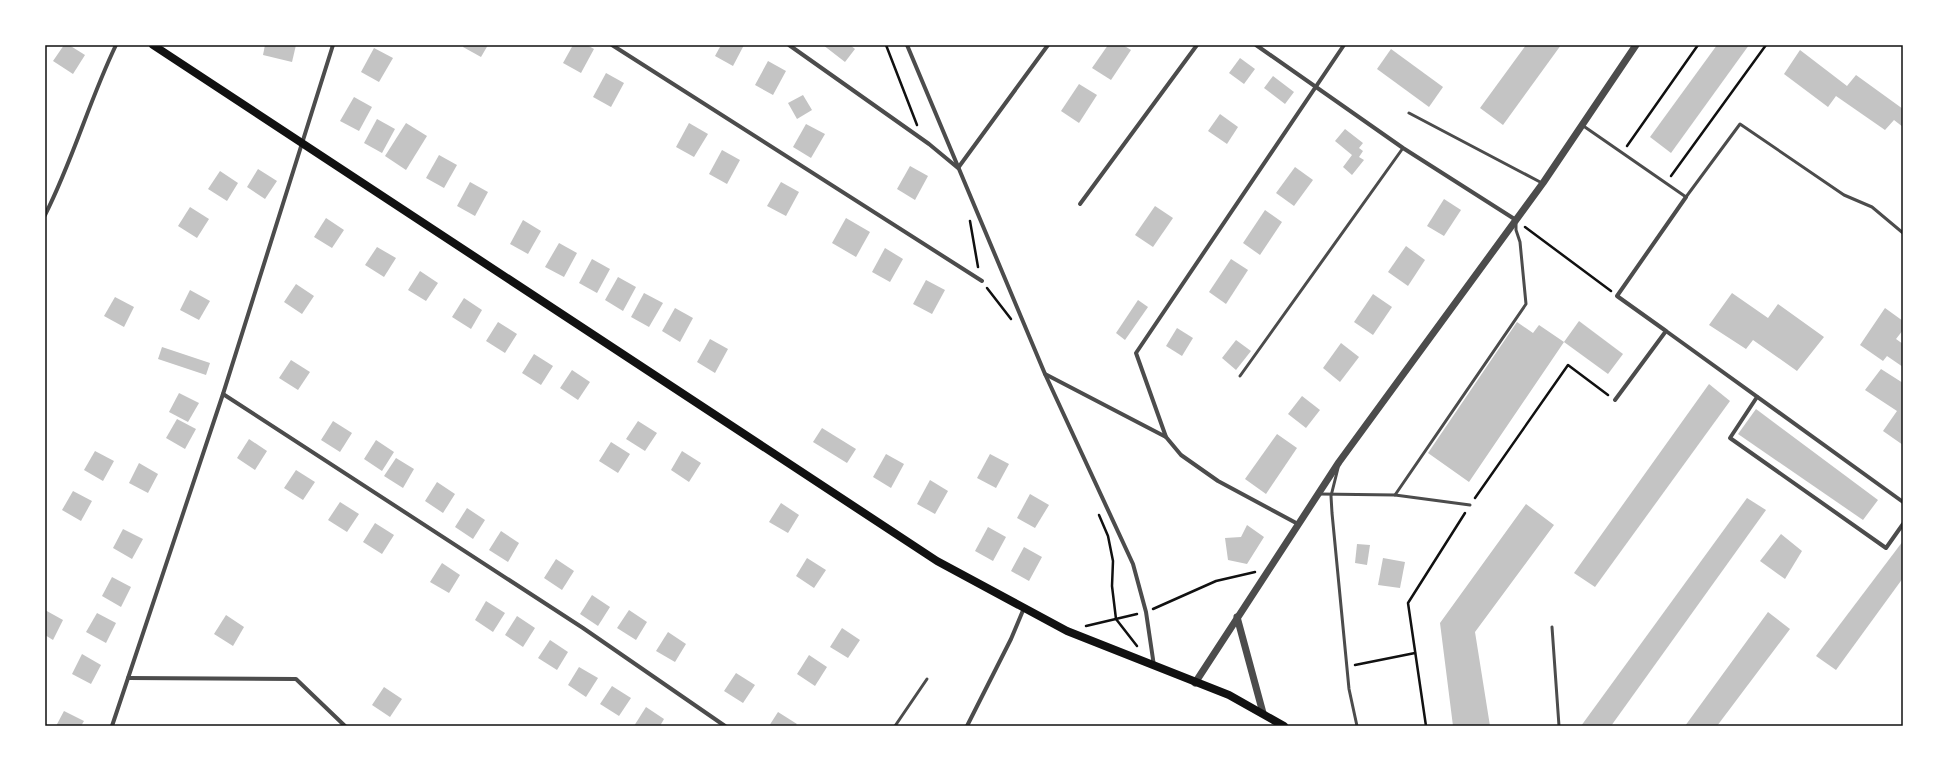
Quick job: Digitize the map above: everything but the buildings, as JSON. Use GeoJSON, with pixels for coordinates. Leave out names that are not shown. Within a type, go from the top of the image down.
{"type":"FeatureCollection","features":[{"type":"Feature","properties":{"kind":"main road"},"geometry":{"type":"LineString","coordinates":[[153,45],[937,561],[1067,631],[1154,667],[1229,695],[1284,726]]}},
{"type":"Feature","properties":{"kind":"street"},"geometry":{"type":"LineString","coordinates":[[45,215],[62,182],[101,76],[116,45]]}},
{"type":"Feature","properties":{"kind":"street"},"geometry":{"type":"LineString","coordinates":[[112,726],[223,394],[333,45]]}},
{"type":"Feature","properties":{"kind":"street"},"geometry":{"type":"LineString","coordinates":[[612,45],[982,281]]}},
{"type":"Feature","properties":{"kind":"street"},"geometry":{"type":"LineString","coordinates":[[789,45],[929,144],[958,168]]}},
{"type":"Feature","properties":{"kind":"street"},"geometry":{"type":"LineString","coordinates":[[907,45],[1044,374],[1133,564],[1146,612],[1154,667]]}},
{"type":"Feature","properties":{"kind":"street"},"geometry":{"type":"LineString","coordinates":[[958,168],[1048,45]]}},
{"type":"Feature","properties":{"kind":"street"},"geometry":{"type":"LineString","coordinates":[[1080,204],[1197,45]]}},
{"type":"Feature","properties":{"kind":"street"},"geometry":{"type":"LineString","coordinates":[[1256,45],[1403,148],[1516,220]]}},
{"type":"Feature","properties":{"kind":"street"},"geometry":{"type":"LineString","coordinates":[[1166,438],[1136,353],[1344,45]]}},
{"type":"Feature","properties":{"kind":"street"},"geometry":{"type":"LineString","coordinates":[[1195,682],[1339,462],[1543,183],[1636,45]]}},
{"type":"Feature","properties":{"kind":"street"},"geometry":{"type":"LineString","coordinates":[[1686,197],[1617,296],[1903,502]]}},
{"type":"Feature","properties":{"kind":"street"},"geometry":{"type":"LineString","coordinates":[[1615,400],[1666,332]]}},
{"type":"Feature","properties":{"kind":"street"},"geometry":{"type":"LineString","coordinates":[[1044,374],[1166,438],[1181,455],[1218,481],[1298,524]]}},
{"type":"Feature","properties":{"kind":"street"},"geometry":{"type":"LineString","coordinates":[[223,394],[583,628],[725,726]]}},
{"type":"Feature","properties":{"kind":"street"},"geometry":{"type":"LineString","coordinates":[[1757,397],[1730,438],[1886,548],[1903,524]]}},
{"type":"Feature","properties":{"kind":"street"},"geometry":{"type":"LineString","coordinates":[[967,726],[1011,639],[1024,608]]}},
{"type":"Feature","properties":{"kind":"street"},"geometry":{"type":"LineString","coordinates":[[1237,617],[1263,713]]}},
{"type":"Feature","properties":{"kind":"street"},"geometry":{"type":"LineString","coordinates":[[128,678],[296,679],[345,726]]}},
{"type":"Feature","properties":{"kind":"lane"},"geometry":{"type":"LineString","coordinates":[[1409,113],[1543,183]]}},
{"type":"Feature","properties":{"kind":"lane"},"geometry":{"type":"LineString","coordinates":[[1582,125],[1686,197],[1740,124],[1844,195],[1872,208],[1903,233]]}},
{"type":"Feature","properties":{"kind":"lane"},"geometry":{"type":"LineString","coordinates":[[1240,376],[1403,148]]}},
{"type":"Feature","properties":{"kind":"lane"},"geometry":{"type":"LineString","coordinates":[[1395,495],[1526,304],[1520,242],[1516,230],[1516,220]]}},
{"type":"Feature","properties":{"kind":"lane"},"geometry":{"type":"LineString","coordinates":[[1339,462],[1331,496],[1346,667],[1357,726]]}},
{"type":"Feature","properties":{"kind":"lane"},"geometry":{"type":"LineString","coordinates":[[1319,494],[1331,496],[1395,495],[1470,504]]}},
{"type":"Feature","properties":{"kind":"lane"},"geometry":{"type":"LineString","coordinates":[[1552,627],[1559,726]]}},
{"type":"Feature","properties":{"kind":"lane"},"geometry":{"type":"LineString","coordinates":[[895,726],[927,679]]}},
{"type":"Feature","properties":{"kind":"path"},"geometry":{"type":"LineString","coordinates":[[886,45],[917,125],[929,144]]}},
{"type":"Feature","properties":{"kind":"path"},"geometry":{"type":"LineString","coordinates":[[1623,152],[1698,45]]}},
{"type":"Feature","properties":{"kind":"path"},"geometry":{"type":"LineString","coordinates":[[1666,183],[1766,45]]}},
{"type":"Feature","properties":{"kind":"path"},"geometry":{"type":"LineString","coordinates":[[969,219],[975,256],[982,281],[1012,320]]}},
{"type":"Feature","properties":{"kind":"path"},"geometry":{"type":"LineString","coordinates":[[1516,220],[1617,296]]}},
{"type":"Feature","properties":{"kind":"path"},"geometry":{"type":"LineString","coordinates":[[1426,726],[1408,603],[1470,504],[1568,365],[1615,400]]}},
{"type":"Feature","properties":{"kind":"path"},"geometry":{"type":"LineString","coordinates":[[1098,514],[1108,536],[1113,561],[1112,586],[1116,619],[1140,649]]}},
{"type":"Feature","properties":{"kind":"path"},"geometry":{"type":"LineString","coordinates":[[1067,631],[1146,612],[1216,581],[1269,569]]}},
{"type":"Feature","properties":{"kind":"path"},"geometry":{"type":"LineString","coordinates":[[1346,667],[1415,653]]}}]}
